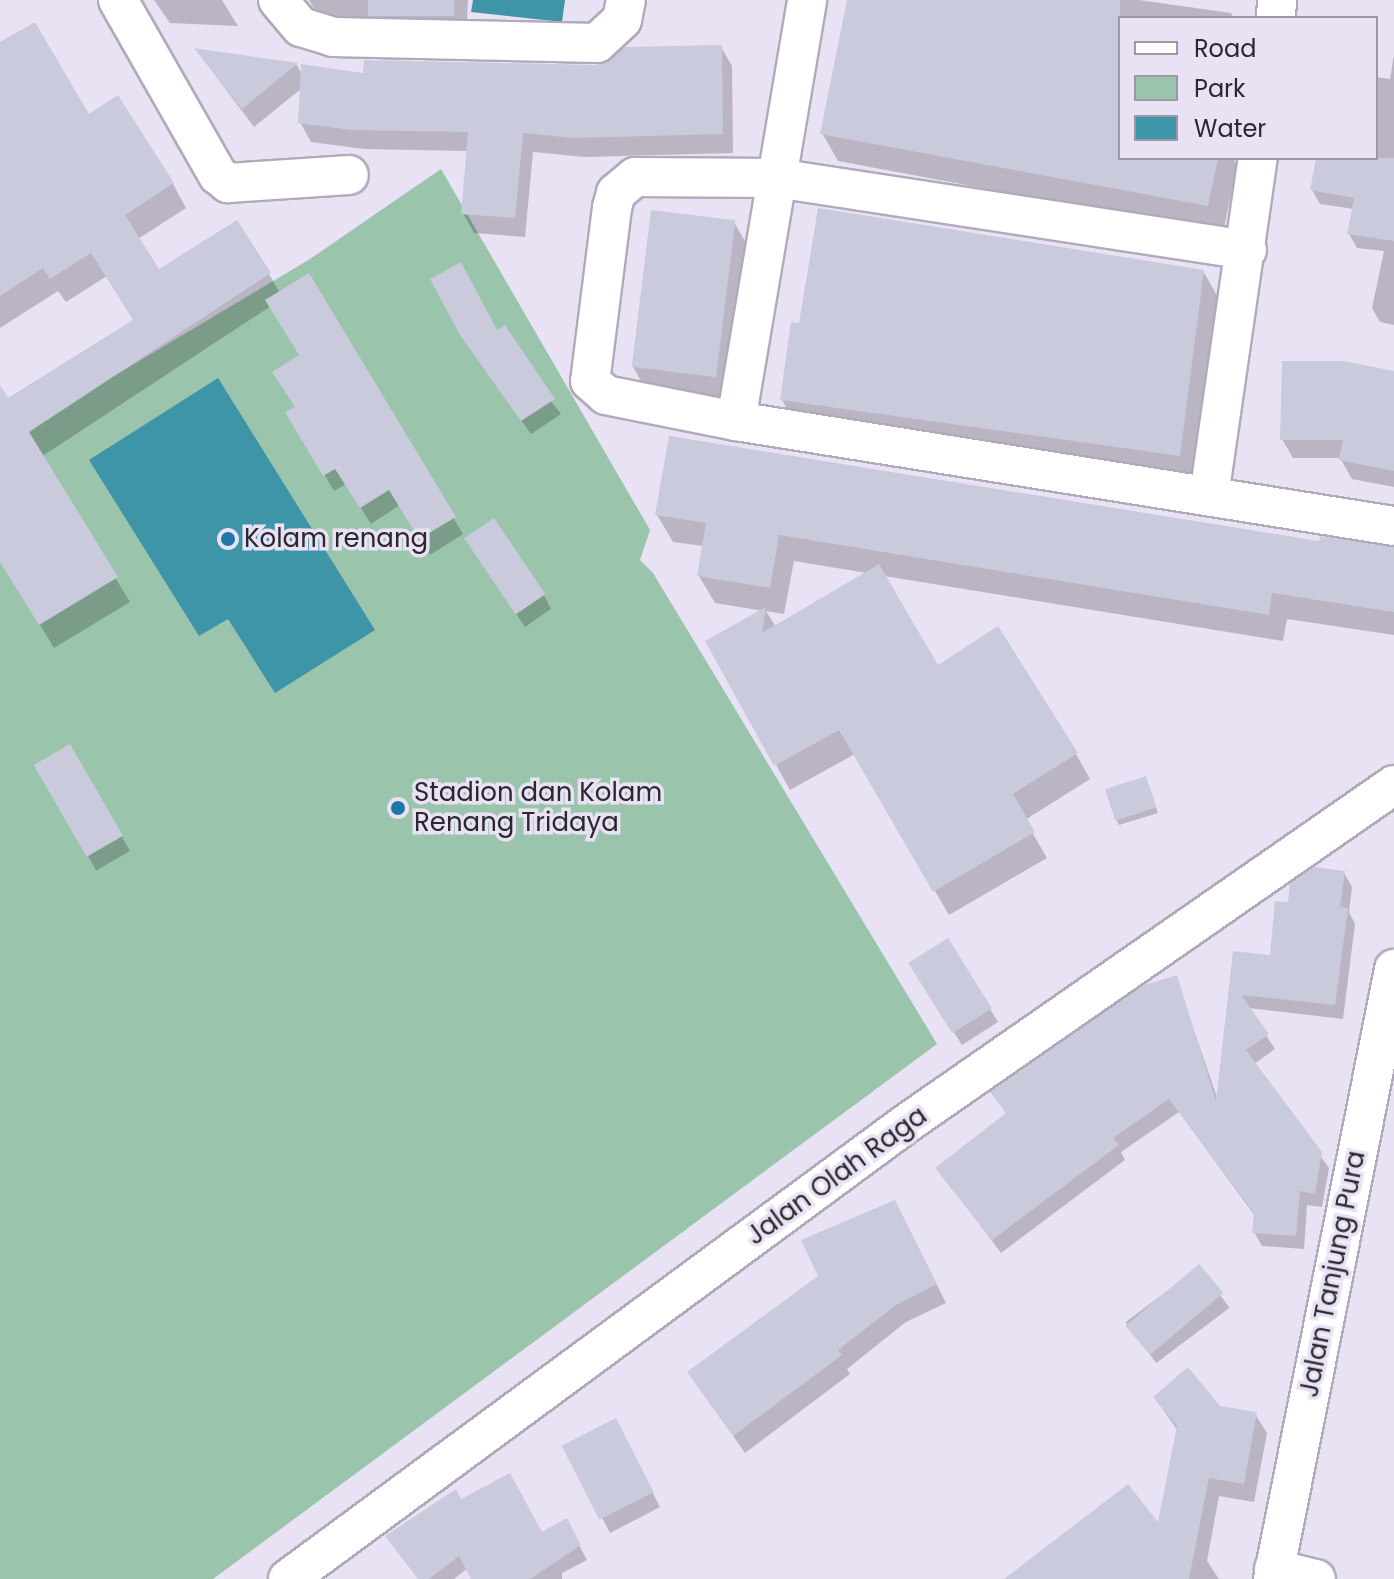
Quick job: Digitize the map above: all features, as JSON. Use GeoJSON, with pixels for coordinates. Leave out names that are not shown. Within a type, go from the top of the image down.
{"type":"FeatureCollection","features":[{"type":"Feature","properties":{"kind":"street"},"geometry":{"type":"LineString","coordinates":[[118,0],[218,175],[228,183],[349,175]]}},
{"type":"Feature","properties":{"kind":"street"},"geometry":{"type":"LineString","coordinates":[[278,0],[301,27],[333,37],[597,43],[622,20],[626,0]]}},
{"type":"Feature","properties":{"kind":"street"},"geometry":{"type":"LineString","coordinates":[[736,421],[774,178],[807,0]]}},
{"type":"Feature","properties":{"kind":"street"},"geometry":{"type":"LineString","coordinates":[[1209,496],[1258,160]]}},
{"type":"Feature","properties":{"kind":"street"},"geometry":{"type":"LineString","coordinates":[[1247,250],[774,178],[635,177],[616,193],[612,208],[590,381],[606,395],[736,421],[1394,526]]}},
{"type":"Feature","properties":{"kind":"street","name":"Jalan Olah Raga"},"geometry":{"type":"LineString","coordinates":[[288,1579],[910,1121],[1394,785]]}},
{"type":"Feature","properties":{"kind":"street","name":"Jalan Tanjung Pura"},"geometry":{"type":"LineString","coordinates":[[1273,1574],[1394,969]]}},
{"type":"Feature","properties":{"kind":"street"},"geometry":{"type":"LineString","coordinates":[[1273,1574],[1316,1579]]}},
{"type":"Feature","properties":{"kind":"green space","name":"Stadion dan Kolam Renang Tridaya"},"geometry":{"type":"Polygon","coordinates":[[[441,169],[650,530],[640,560],[653,573],[937,1044],[213,1579],[0,1579],[0,444],[310,259],[441,169]]]}},
{"type":"Feature","properties":{"kind":"water"},"geometry":{"type":"Polygon","coordinates":[[[473,0],[565,0],[562,22],[471,12],[473,0]]]}},
{"type":"Feature","properties":{"kind":"water","name":"Kolam renang"},"geometry":{"type":"Polygon","coordinates":[[[218,378],[375,630],[275,693],[228,619],[199,636],[89,460],[218,378]]]}},
{"type":"Feature","properties":{"kind":"building"},"geometry":{"type":"Polygon","coordinates":[[[368,0],[454,0],[454,16],[368,16],[368,0]]]}},
{"type":"Feature","properties":{"kind":"building"},"geometry":{"type":"Polygon","coordinates":[[[847,0],[1120,0],[1118,160],[1218,160],[1208,206],[820,134],[847,0]]]}},
{"type":"Feature","properties":{"kind":"building"},"geometry":{"type":"Polygon","coordinates":[[[35,22],[89,114],[118,95],[174,183],[125,215],[159,269],[237,220],[271,273],[29,432],[118,577],[39,625],[0,562],[0,385],[8,398],[133,320],[91,253],[50,279],[43,268],[0,296],[0,42],[35,22]]]}},
{"type":"Feature","properties":{"kind":"building"},"geometry":{"type":"Polygon","coordinates":[[[722,45],[723,134],[573,138],[523,133],[515,218],[461,214],[468,132],[352,130],[298,123],[301,64],[363,73],[364,60],[596,65],[625,47],[722,45]]]}},
{"type":"Feature","properties":{"kind":"building"},"geometry":{"type":"Polygon","coordinates":[[[194,48],[298,63],[242,109],[194,48]]]}},
{"type":"Feature","properties":{"kind":"building"},"geometry":{"type":"Polygon","coordinates":[[[1394,158],[1394,241],[1347,234],[1354,198],[1310,190],[1316,160],[1394,158]]]}},
{"type":"Feature","properties":{"kind":"building"},"geometry":{"type":"Polygon","coordinates":[[[818,208],[1204,270],[1180,456],[780,400],[791,322],[799,323],[818,208]]]}},
{"type":"Feature","properties":{"kind":"building"},"geometry":{"type":"Polygon","coordinates":[[[651,210],[735,220],[716,377],[632,367],[651,210]]]}},
{"type":"Feature","properties":{"kind":"building"},"geometry":{"type":"Polygon","coordinates":[[[461,262],[497,330],[505,325],[555,399],[521,421],[460,335],[430,279],[461,262]]]}},
{"type":"Feature","properties":{"kind":"building"},"geometry":{"type":"Polygon","coordinates":[[[309,273],[456,517],[419,539],[389,490],[360,508],[335,469],[323,476],[285,412],[295,407],[272,372],[299,355],[265,300],[309,273]]]}},
{"type":"Feature","properties":{"kind":"building"},"geometry":{"type":"Polygon","coordinates":[[[1282,361],[1344,361],[1394,371],[1394,471],[1339,460],[1343,440],[1280,440],[1282,361]]]}},
{"type":"Feature","properties":{"kind":"building"},"geometry":{"type":"Polygon","coordinates":[[[669,436],[1319,541],[1320,536],[1394,547],[1394,612],[1272,593],[1269,615],[779,535],[770,588],[697,576],[706,523],[655,515],[669,436]]]}},
{"type":"Feature","properties":{"kind":"building"},"geometry":{"type":"Polygon","coordinates":[[[494,518],[545,594],[516,614],[464,538],[494,518]]]}},
{"type":"Feature","properties":{"kind":"building"},"geometry":{"type":"Polygon","coordinates":[[[879,564],[938,665],[998,626],[1078,753],[1013,794],[1035,832],[933,892],[839,730],[774,766],[705,641],[766,607],[762,633],[879,564]]]}},
{"type":"Feature","properties":{"kind":"building"},"geometry":{"type":"Polygon","coordinates":[[[70,744],[123,836],[87,857],[34,765],[70,744]]]}},
{"type":"Feature","properties":{"kind":"building"},"geometry":{"type":"Polygon","coordinates":[[[1146,776],[1156,807],[1115,821],[1105,789],[1146,776]]]}},
{"type":"Feature","properties":{"kind":"building"},"geometry":{"type":"Polygon","coordinates":[[[1314,867],[1345,871],[1340,907],[1348,908],[1335,1005],[1241,995],[1269,1034],[1246,1050],[1322,1152],[1315,1194],[1300,1191],[1296,1236],[1252,1233],[1254,1213],[1169,1099],[1113,1138],[1119,1145],[992,1240],[935,1168],[1006,1113],[990,1092],[1142,986],[1177,975],[1216,1101],[1233,951],[1270,955],[1275,901],[1288,902],[1290,884],[1314,867]]]}},
{"type":"Feature","properties":{"kind":"building"},"geometry":{"type":"Polygon","coordinates":[[[948,938],[992,1008],[952,1033],[908,963],[948,938]]]}},
{"type":"Feature","properties":{"kind":"building"},"geometry":{"type":"Polygon","coordinates":[[[895,1200],[937,1284],[896,1305],[838,1350],[842,1355],[733,1436],[687,1372],[818,1276],[801,1240],[895,1200]]]}},
{"type":"Feature","properties":{"kind":"building"},"geometry":{"type":"Polygon","coordinates":[[[1199,1264],[1223,1293],[1150,1355],[1125,1326],[1199,1264]]]}},
{"type":"Feature","properties":{"kind":"building"},"geometry":{"type":"Polygon","coordinates":[[[1188,1367],[1220,1406],[1257,1412],[1244,1484],[1209,1478],[1189,1579],[1004,1579],[1128,1484],[1158,1522],[1177,1426],[1153,1397],[1188,1367]]]}},
{"type":"Feature","properties":{"kind":"building"},"geometry":{"type":"Polygon","coordinates":[[[616,1418],[654,1492],[599,1520],[562,1446],[616,1418]]]}},
{"type":"Feature","properties":{"kind":"building"},"geometry":{"type":"Polygon","coordinates":[[[510,1473],[542,1532],[567,1518],[581,1545],[530,1579],[471,1579],[459,1556],[429,1579],[418,1579],[385,1536],[456,1489],[461,1499],[510,1473]]]}},
{"type":"Feature","properties":{"kind":"place","name":"Kolam renang"},"geometry":{"type":"Point","coordinates":[228,539]}},
{"type":"Feature","properties":{"kind":"place","name":"Stadion dan Kolam Renang Tridaya"},"geometry":{"type":"Point","coordinates":[398,808]}}]}
